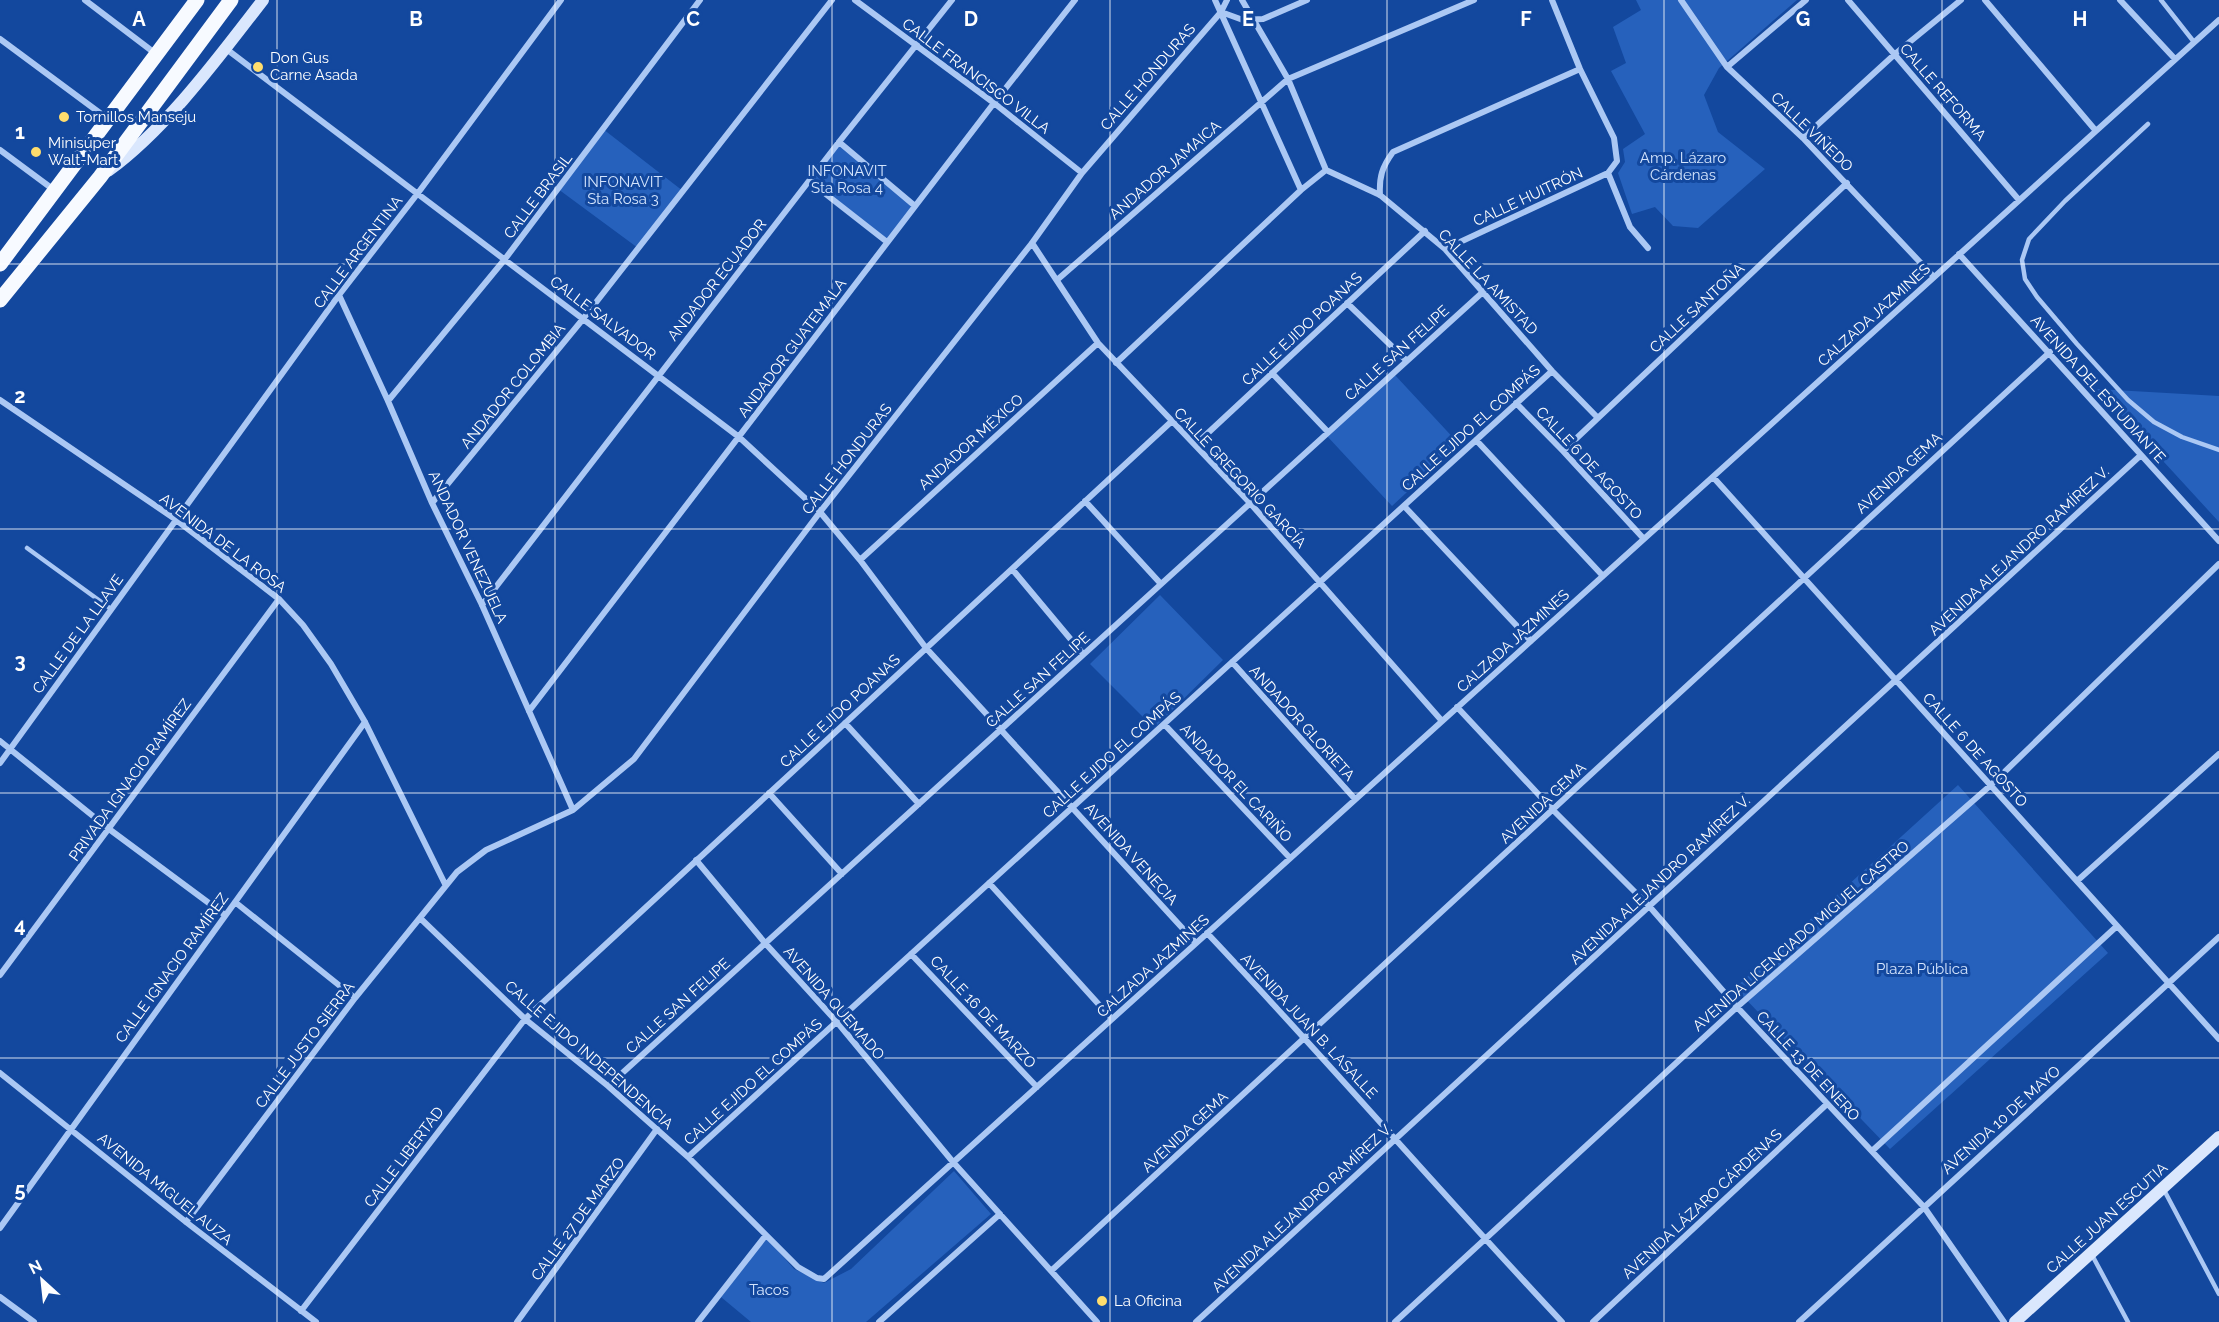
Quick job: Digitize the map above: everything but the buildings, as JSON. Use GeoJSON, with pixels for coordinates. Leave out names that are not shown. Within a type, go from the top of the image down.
{"type":"FeatureCollection","features":[{"type":"Feature","properties":{"kind":"main road"},"geometry":{"type":"LineString","coordinates":[[1,261],[197,0]]}},
{"type":"Feature","properties":{"kind":"main road"},"geometry":{"type":"LineString","coordinates":[[0,300],[100,177],[231,0]]}},
{"type":"Feature","properties":{"kind":"street"},"geometry":{"type":"LineString","coordinates":[[85,0],[157,54]]}},
{"type":"Feature","properties":{"kind":"street"},"geometry":{"type":"LineString","coordinates":[[100,177],[130,155],[151,135],[263,0]]}},
{"type":"Feature","properties":{"kind":"street","name":"CALLE ARGENTINA"},"geometry":{"type":"LineString","coordinates":[[175,519],[339,295],[561,0]]}},
{"type":"Feature","properties":{"kind":"street","name":"CALLE BRASIL"},"geometry":{"type":"LineString","coordinates":[[388,401],[505,259],[700,0]]}},
{"type":"Feature","properties":{"kind":"street","name":"ANDADOR COLOMBIA"},"geometry":{"type":"LineString","coordinates":[[432,503],[584,319],[832,0]]}},
{"type":"Feature","properties":{"kind":"street","name":"CALLE FRANCISCO VILLA"},"geometry":{"type":"LineString","coordinates":[[855,0],[1083,172]]}},
{"type":"Feature","properties":{"kind":"street","name":"ANDADOR ECUADOR"},"geometry":{"type":"LineString","coordinates":[[482,605],[839,142],[952,0]]}},
{"type":"Feature","properties":{"kind":"street","name":"ANDADOR GUATEMALA"},"geometry":{"type":"LineString","coordinates":[[529,711],[887,242],[1076,0]]}},
{"type":"Feature","properties":{"kind":"street"},"geometry":{"type":"LineString","coordinates":[[1215,0],[1301,190]]}},
{"type":"Feature","properties":{"kind":"street","name":"CALLE HONDURAS"},"geometry":{"type":"LineString","coordinates":[[445,884],[470,860],[486,850],[573,810],[634,759],[820,512],[1032,243],[1083,172],[1221,12],[1227,0]]}},
{"type":"Feature","properties":{"kind":"street"},"geometry":{"type":"LineString","coordinates":[[1116,363],[1301,190],[1326,170],[1288,79],[1242,0]]}},
{"type":"Feature","properties":{"kind":"street"},"geometry":{"type":"LineString","coordinates":[[1221,12],[1243,20],[1263,20],[1306,0]]}},
{"type":"Feature","properties":{"kind":"street","name":"ANDADOR JAMAICA"},"geometry":{"type":"LineString","coordinates":[[1057,280],[1288,79],[1474,0]]}},
{"type":"Feature","properties":{"kind":"street"},"geometry":{"type":"LineString","coordinates":[[1380,195],[1379,178],[1393,152],[1580,69],[1552,0]]}},
{"type":"Feature","properties":{"kind":"street","name":"CALLE VIÑEDO"},"geometry":{"type":"LineString","coordinates":[[1681,0],[1727,67],[1803,138],[1934,277]]}},
{"type":"Feature","properties":{"kind":"street"},"geometry":{"type":"LineString","coordinates":[[1727,67],[1806,0]]}},
{"type":"Feature","properties":{"kind":"street","name":"CALLE REFORMA"},"geometry":{"type":"LineString","coordinates":[[1848,0],[2019,200]]}},
{"type":"Feature","properties":{"kind":"street"},"geometry":{"type":"LineString","coordinates":[[1803,138],[1895,54],[1961,0]]}},
{"type":"Feature","properties":{"kind":"street"},"geometry":{"type":"LineString","coordinates":[[1985,0],[2096,131]]}},
{"type":"Feature","properties":{"kind":"street"},"geometry":{"type":"LineString","coordinates":[[2120,0],[2175,59]]}},
{"type":"Feature","properties":{"kind":"street","name":"CALZADA JAZMINES"},"geometry":{"type":"LineString","coordinates":[[824,1279],[2219,20]]}},
{"type":"Feature","properties":{"kind":"street"},"geometry":{"type":"LineString","coordinates":[[0,39],[108,119]]}},
{"type":"Feature","properties":{"kind":"street","name":"CALLE SALVADOR"},"geometry":{"type":"LineString","coordinates":[[225,48],[739,437],[820,512],[860,560],[926,648]]}},
{"type":"Feature","properties":{"kind":"street","name":"CALLE HUITRÓN"},"geometry":{"type":"LineString","coordinates":[[1445,249],[1608,173],[1617,161],[1614,138],[1580,69]]}},
{"type":"Feature","properties":{"kind":"street"},"geometry":{"type":"LineString","coordinates":[[839,142],[915,206]]}},
{"type":"Feature","properties":{"kind":"street"},"geometry":{"type":"LineString","coordinates":[[0,150],[54,191]]}},
{"type":"Feature","properties":{"kind":"street","name":"CALLE LA AMISTAD"},"geometry":{"type":"LineString","coordinates":[[1326,170],[1380,195],[1445,249],[1552,370],[1598,418]]}},
{"type":"Feature","properties":{"kind":"street"},"geometry":{"type":"LineString","coordinates":[[1608,173],[1630,227],[1648,249]]}},
{"type":"Feature","properties":{"kind":"street"},"geometry":{"type":"LineString","coordinates":[[810,181],[887,242]]}},
{"type":"Feature","properties":{"kind":"street","name":"CALLE SANTOÑA"},"geometry":{"type":"LineString","coordinates":[[1563,451],[1847,183]]}},
{"type":"Feature","properties":{"kind":"street","name":"CALLE EJIDO POANAS"},"geometry":{"type":"LineString","coordinates":[[1195,445],[1425,231]]}},
{"type":"Feature","properties":{"kind":"street","name":"CALLE GREGORIO GARCÍA"},"geometry":{"type":"LineString","coordinates":[[1032,243],[1098,343],[1250,503],[1442,721]]}},
{"type":"Feature","properties":{"kind":"street","name":"AVENIDA DEL ESTUDIANTE"},"geometry":{"type":"LineString","coordinates":[[1959,254],[2219,541]]}},
{"type":"Feature","properties":{"kind":"street","name":"CALLE SAN FELIPE"},"geometry":{"type":"LineString","coordinates":[[608,1086],[1484,291]]}},
{"type":"Feature","properties":{"kind":"street","name":"ANDADOR VENEZUELA"},"geometry":{"type":"LineString","coordinates":[[339,295],[432,503],[482,605],[573,810]]}},
{"type":"Feature","properties":{"kind":"street"},"geometry":{"type":"LineString","coordinates":[[1347,303],[1407,361]]}},
{"type":"Feature","properties":{"kind":"street","name":"ANDADOR MÉXICO"},"geometry":{"type":"LineString","coordinates":[[860,560],[1098,343]]}},
{"type":"Feature","properties":{"kind":"street","name":"AVENIDA GEMA"},"geometry":{"type":"LineString","coordinates":[[1051,1271],[2050,352]]}},
{"type":"Feature","properties":{"kind":"street","name":"CALLE EJIDO EL COMPÁS"},"geometry":{"type":"LineString","coordinates":[[688,1157],[1552,370]]}},
{"type":"Feature","properties":{"kind":"street"},"geometry":{"type":"LineString","coordinates":[[1272,373],[1328,432]]}},
{"type":"Feature","properties":{"kind":"street","name":"AVENIDA DE LA ROSA"},"geometry":{"type":"LineString","coordinates":[[0,399],[175,519],[279,599],[303,625],[331,664],[365,722],[445,884]]}},
{"type":"Feature","properties":{"kind":"street","name":"CALLE 6 DE AGOSTO"},"geometry":{"type":"LineString","coordinates":[[1516,403],[1644,539]]}},
{"type":"Feature","properties":{"kind":"street","name":"CALLE EJIDO POANAS"},"geometry":{"type":"LineString","coordinates":[[525,1018],[1172,421]]}},
{"type":"Feature","properties":{"kind":"street"},"geometry":{"type":"LineString","coordinates":[[1476,440],[1603,576]]}},
{"type":"Feature","properties":{"kind":"street","name":"AVENIDA ALEJANDRO RAMÍREZ V."},"geometry":{"type":"LineString","coordinates":[[1196,1322],[2141,455]]}},
{"type":"Feature","properties":{"kind":"street","name":"CALLE 6 DE AGOSTO"},"geometry":{"type":"LineString","coordinates":[[1713,477],[2219,1039]]}},
{"type":"Feature","properties":{"kind":"street"},"geometry":{"type":"LineString","coordinates":[[1085,501],[1161,584]]}},
{"type":"Feature","properties":{"kind":"street"},"geometry":{"type":"LineString","coordinates":[[1404,506],[1531,641]]}},
{"type":"Feature","properties":{"kind":"street","name":"CALLE DE LA LLAVE"},"geometry":{"type":"LineString","coordinates":[[0,763],[175,519]]}},
{"type":"Feature","properties":{"kind":"street","name":"AVENIDA LICENCIADO MIGUEL CASTRO"},"geometry":{"type":"LineString","coordinates":[[1395,1322],[1737,1007],[1991,785],[2219,564]]}},
{"type":"Feature","properties":{"kind":"street"},"geometry":{"type":"LineString","coordinates":[[1011,569],[1083,654]]}},
{"type":"Feature","properties":{"kind":"street","name":"PRIVADA IGNACIO RAMÍREZ"},"geometry":{"type":"LineString","coordinates":[[0,975],[279,599]]}},
{"type":"Feature","properties":{"kind":"street","name":"AVENIDA VENECIA"},"geometry":{"type":"LineString","coordinates":[[926,648],[1196,943]]}},
{"type":"Feature","properties":{"kind":"street","name":"ANDADOR GLORIETA"},"geometry":{"type":"LineString","coordinates":[[1232,662],[1355,799]]}},
{"type":"Feature","properties":{"kind":"street","name":"CALLE 13 DE ENERO"},"geometry":{"type":"LineString","coordinates":[[1457,707],[1553,810],[1649,906],[1737,1007],[1924,1207],[2004,1322]]}},
{"type":"Feature","properties":{"kind":"street","name":"CALLE IGNACIO RAMÍREZ"},"geometry":{"type":"LineString","coordinates":[[0,1228],[365,722]]}},
{"type":"Feature","properties":{"kind":"street"},"geometry":{"type":"LineString","coordinates":[[845,723],[918,804]]}},
{"type":"Feature","properties":{"kind":"street","name":"ANDADOR EL CARIÑO"},"geometry":{"type":"LineString","coordinates":[[1164,724],[1290,858]]}},
{"type":"Feature","properties":{"kind":"street"},"geometry":{"type":"LineString","coordinates":[[0,741],[109,829],[225,915]]}},
{"type":"Feature","properties":{"kind":"street"},"geometry":{"type":"LineString","coordinates":[[2077,881],[2219,754]]}},
{"type":"Feature","properties":{"kind":"street"},"geometry":{"type":"LineString","coordinates":[[769,793],[842,874]]}},
{"type":"Feature","properties":{"kind":"street","name":"AVENIDA QUEMADO"},"geometry":{"type":"LineString","coordinates":[[696,860],[765,943],[837,1022],[953,1162],[1094,1321]]}},
{"type":"Feature","properties":{"kind":"street"},"geometry":{"type":"LineString","coordinates":[[989,883],[1112,1019]]}},
{"type":"Feature","properties":{"kind":"street","name":"CALLE JUSTO SIERRA"},"geometry":{"type":"LineString","coordinates":[[186,1222],[355,998],[445,884]]}},
{"type":"Feature","properties":{"kind":"street"},"geometry":{"type":"LineString","coordinates":[[235,902],[355,998]]}},
{"type":"Feature","properties":{"kind":"street","name":"CALLE EJIDO INDEPENDENCIA"},"geometry":{"type":"LineString","coordinates":[[420,918],[525,1018],[608,1086],[688,1157],[798,1267],[817,1278],[824,1279]]}},
{"type":"Feature","properties":{"kind":"street"},"geometry":{"type":"LineString","coordinates":[[1872,1151],[2117,926]]}},
{"type":"Feature","properties":{"kind":"street","name":"AVENIDA JUAN B. LASALLE"},"geometry":{"type":"LineString","coordinates":[[1207,933],[1305,1037],[1562,1322]]}},
{"type":"Feature","properties":{"kind":"street","name":"AVENIDA 10 DE MAYO"},"geometry":{"type":"LineString","coordinates":[[1799,1322],[2219,937]]}},
{"type":"Feature","properties":{"kind":"street","name":"CALLE 16 DE MARZO"},"geometry":{"type":"LineString","coordinates":[[911,954],[1037,1087]]}},
{"type":"Feature","properties":{"kind":"street","name":"CALLE LIBERTAD"},"geometry":{"type":"LineString","coordinates":[[301,1311],[525,1018]]}},
{"type":"Feature","properties":{"kind":"street","name":"AVENIDA MIGUEL AUZA"},"geometry":{"type":"LineString","coordinates":[[0,1073],[186,1222],[316,1322]]}},
{"type":"Feature","properties":{"kind":"street","name":"AVENIDA LÁZARO CÁRDENAS"},"geometry":{"type":"LineString","coordinates":[[1593,1322],[1827,1104]]}},
{"type":"Feature","properties":{"kind":"street","name":"CALLE 27 DE MARZO"},"geometry":{"type":"LineString","coordinates":[[517,1322],[657,1129]]}},
{"type":"Feature","properties":{"kind":"street","name":"CALLE JUAN ESCUTIA"},"geometry":{"type":"LineString","coordinates":[[2015,1322],[2219,1137]]}},
{"type":"Feature","properties":{"kind":"street"},"geometry":{"type":"LineString","coordinates":[[879,1322],[1000,1214]]}},
{"type":"Feature","properties":{"kind":"street"},"geometry":{"type":"LineString","coordinates":[[698,1322],[766,1235]]}},
{"type":"Feature","properties":{"kind":"street"},"geometry":{"type":"LineString","coordinates":[[0,1297],[34,1322]]}},
{"type":"Feature","properties":{"kind":"lane"},"geometry":{"type":"LineString","coordinates":[[2161,0],[2194,42]]}},
{"type":"Feature","properties":{"kind":"lane"},"geometry":{"type":"LineString","coordinates":[[2148,124],[2065,201],[2029,239],[2022,260],[2025,279],[2077,345],[2128,400],[2154,422],[2182,437],[2219,450]]}},
{"type":"Feature","properties":{"kind":"lane"},"geometry":{"type":"LineString","coordinates":[[27,548],[111,609]]}},
{"type":"Feature","properties":{"kind":"lane"},"geometry":{"type":"LineString","coordinates":[[2162,1188],[2219,1294]]}},
{"type":"Feature","properties":{"kind":"lane"},"geometry":{"type":"LineString","coordinates":[[2091,1253],[2128,1322]]}},
{"type":"Feature","properties":{"kind":"green space","name":"Amp. Lázaro Cárdenas"},"geometry":{"type":"Polygon","coordinates":[[[1636,0],[1797,0],[1719,68],[1704,95],[1718,132],[1765,169],[1698,228],[1673,226],[1655,207],[1632,214],[1618,173],[1625,162],[1623,149],[1645,134],[1611,71],[1626,63],[1613,27],[1641,10],[1636,0]]]}},
{"type":"Feature","properties":{"kind":"green space","name":"INFONAVIT Sta Rosa 3"},"geometry":{"type":"Polygon","coordinates":[[[603,129],[683,191],[638,248],[558,189],[603,129]]]}},
{"type":"Feature","properties":{"kind":"green space","name":"INFONAVIT Sta Rosa 4"},"geometry":{"type":"Polygon","coordinates":[[[839,142],[915,206],[887,242],[810,181],[839,142]]]}},
{"type":"Feature","properties":{"kind":"green space"},"geometry":{"type":"Polygon","coordinates":[[[1394,374],[1459,444],[1392,506],[1327,436],[1394,374]]]}},
{"type":"Feature","properties":{"kind":"green space"},"geometry":{"type":"Polygon","coordinates":[[[2097,389],[2219,396],[2219,522],[2097,389]]]}},
{"type":"Feature","properties":{"kind":"green space"},"geometry":{"type":"Polygon","coordinates":[[[1160,595],[1223,660],[1154,728],[1090,664],[1160,595]]]}},
{"type":"Feature","properties":{"kind":"green space","name":"Plaza Pública"},"geometry":{"type":"Polygon","coordinates":[[[1958,785],[2108,953],[1890,1149],[1735,988],[1958,785]]]}},
{"type":"Feature","properties":{"kind":"green space","name":"Tacos"},"geometry":{"type":"Polygon","coordinates":[[[954,1171],[991,1214],[866,1322],[751,1322],[721,1297],[767,1238],[794,1269],[824,1283],[851,1269],[954,1171]]]}},
{"type":"Feature","properties":{"kind":"place","name":"Don Gus Carne Asada"},"geometry":{"type":"Point","coordinates":[258,67]}},
{"type":"Feature","properties":{"kind":"place","name":"Tornillos Manseju"},"geometry":{"type":"Point","coordinates":[64,117]}},
{"type":"Feature","properties":{"kind":"place","name":"Minisúper Walt-Mart"},"geometry":{"type":"Point","coordinates":[36,152]}},
{"type":"Feature","properties":{"kind":"place","name":"La Oficina"},"geometry":{"type":"Point","coordinates":[1102,1301]}}]}
